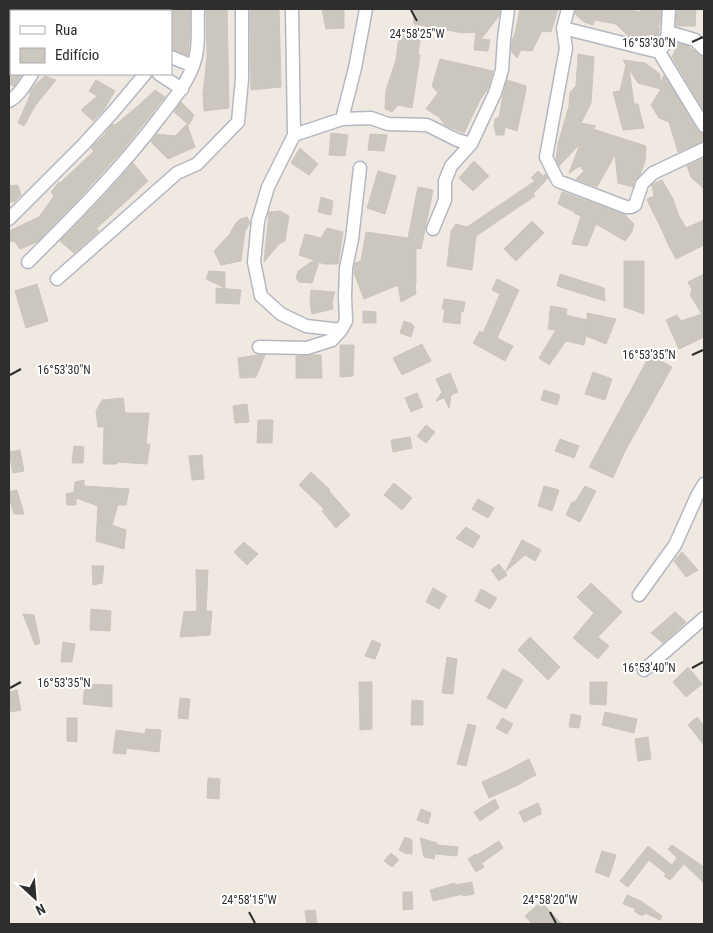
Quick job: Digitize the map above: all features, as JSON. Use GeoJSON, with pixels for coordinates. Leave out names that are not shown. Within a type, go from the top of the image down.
{"type":"FeatureCollection","features":[{"type":"Feature","properties":{"kind":"street"},"geometry":{"type":"LineString","coordinates":[[28,262],[143,140],[182,89],[193,66],[197,50],[198,9]]}},
{"type":"Feature","properties":{"kind":"street"},"geometry":{"type":"LineString","coordinates":[[58,279],[176,173],[198,164],[238,122],[242,79],[242,9]]}},
{"type":"Feature","properties":{"kind":"street"},"geometry":{"type":"LineString","coordinates":[[292,9],[294,135],[268,187],[258,220],[254,262],[262,296],[281,314],[306,326],[341,330]]}},
{"type":"Feature","properties":{"kind":"street"},"geometry":{"type":"LineString","coordinates":[[342,119],[355,68],[366,9]]}},
{"type":"Feature","properties":{"kind":"street"},"geometry":{"type":"LineString","coordinates":[[432,229],[445,200],[445,181],[451,166],[471,144],[495,93],[502,70],[508,9]]}},
{"type":"Feature","properties":{"kind":"street"},"geometry":{"type":"LineString","coordinates":[[568,9],[563,28],[566,48],[546,157],[558,181],[626,207],[631,207],[635,205],[642,184],[653,173],[704,149]]}},
{"type":"Feature","properties":{"kind":"street"},"geometry":{"type":"LineString","coordinates":[[659,52],[668,41],[668,9]]}},
{"type":"Feature","properties":{"kind":"street"},"geometry":{"type":"LineString","coordinates":[[563,28],[659,52],[704,126]]}},
{"type":"Feature","properties":{"kind":"street"},"geometry":{"type":"LineString","coordinates":[[668,32],[695,40],[704,49]]}},
{"type":"Feature","properties":{"kind":"street"},"geometry":{"type":"LineString","coordinates":[[172,58],[193,66]]}},
{"type":"Feature","properties":{"kind":"street"},"geometry":{"type":"LineString","coordinates":[[9,101],[13,99],[31,75]]}},
{"type":"Feature","properties":{"kind":"street"},"geometry":{"type":"LineString","coordinates":[[9,219],[107,118],[144,75]]}},
{"type":"Feature","properties":{"kind":"street"},"geometry":{"type":"LineString","coordinates":[[161,75],[182,89]]}},
{"type":"Feature","properties":{"kind":"street"},"geometry":{"type":"LineString","coordinates":[[294,135],[342,119],[371,118],[388,124],[428,125],[456,140],[471,144]]}},
{"type":"Feature","properties":{"kind":"street"},"geometry":{"type":"LineString","coordinates":[[259,347],[307,348],[332,340],[341,330],[346,321],[344,296],[346,268],[352,239],[360,168]]}},
{"type":"Feature","properties":{"kind":"street"},"geometry":{"type":"LineString","coordinates":[[640,595],[676,545],[704,484]]}},
{"type":"Feature","properties":{"kind":"street"},"geometry":{"type":"LineString","coordinates":[[644,670],[704,618]]}},
{"type":"Feature","properties":{"kind":"building"},"geometry":{"type":"Polygon","coordinates":[[[190,9],[188,55],[172,49],[171,10],[190,9]]]}},
{"type":"Feature","properties":{"kind":"building"},"geometry":{"type":"Polygon","coordinates":[[[206,9],[227,9],[229,108],[204,111],[203,94],[207,56],[206,9]]]}},
{"type":"Feature","properties":{"kind":"building"},"geometry":{"type":"Polygon","coordinates":[[[250,9],[279,9],[281,87],[251,90],[250,9]]]}},
{"type":"Feature","properties":{"kind":"building"},"geometry":{"type":"Polygon","coordinates":[[[322,9],[344,9],[344,28],[326,29],[322,9]]]}},
{"type":"Feature","properties":{"kind":"building"},"geometry":{"type":"Polygon","coordinates":[[[413,9],[500,9],[499,16],[481,39],[490,40],[488,51],[474,50],[476,32],[463,33],[414,24],[413,9]]]}},
{"type":"Feature","properties":{"kind":"building"},"geometry":{"type":"Polygon","coordinates":[[[520,9],[558,9],[551,32],[542,31],[532,51],[521,50],[517,58],[511,51],[520,9]]]}},
{"type":"Feature","properties":{"kind":"building"},"geometry":{"type":"Polygon","coordinates":[[[576,9],[626,9],[640,12],[640,9],[661,9],[660,25],[657,25],[659,27],[659,36],[628,36],[616,24],[595,20],[593,25],[584,22],[575,14],[576,9]]]}},
{"type":"Feature","properties":{"kind":"building"},"geometry":{"type":"Polygon","coordinates":[[[677,9],[696,9],[695,26],[676,26],[677,9]]]}},
{"type":"Feature","properties":{"kind":"building"},"geometry":{"type":"Polygon","coordinates":[[[402,34],[420,40],[418,54],[420,55],[412,108],[398,105],[392,112],[385,109],[386,90],[402,34]]]}},
{"type":"Feature","properties":{"kind":"building"},"geometry":{"type":"Polygon","coordinates":[[[678,43],[688,46],[704,58],[704,111],[672,57],[678,43]]]}},
{"type":"Feature","properties":{"kind":"building"},"geometry":{"type":"Polygon","coordinates":[[[578,54],[594,57],[591,103],[581,123],[596,126],[593,129],[646,146],[645,161],[640,175],[634,181],[633,187],[618,183],[615,155],[597,187],[576,179],[584,171],[580,166],[569,173],[580,144],[559,166],[556,159],[558,144],[569,106],[570,92],[576,86],[578,54]]]}},
{"type":"Feature","properties":{"kind":"building"},"geometry":{"type":"Polygon","coordinates":[[[440,59],[493,71],[487,91],[480,100],[464,133],[445,125],[439,117],[426,109],[438,93],[432,86],[440,59]]]}},
{"type":"Feature","properties":{"kind":"building"},"geometry":{"type":"Polygon","coordinates":[[[623,60],[645,63],[660,74],[660,83],[664,75],[697,130],[704,134],[704,141],[678,152],[669,122],[659,118],[651,105],[661,89],[638,83],[629,69],[634,104],[638,104],[644,128],[623,130],[613,92],[620,91],[626,65],[623,60]]]}},
{"type":"Feature","properties":{"kind":"building"},"geometry":{"type":"Polygon","coordinates":[[[9,74],[21,75],[14,86],[9,84],[9,74]]]}},
{"type":"Feature","properties":{"kind":"building"},"geometry":{"type":"Polygon","coordinates":[[[45,76],[56,80],[35,106],[24,126],[18,123],[31,93],[29,93],[45,76]]]}},
{"type":"Feature","properties":{"kind":"building"},"geometry":{"type":"Polygon","coordinates":[[[96,80],[115,91],[103,111],[93,121],[81,110],[97,96],[89,91],[96,80]]]}},
{"type":"Feature","properties":{"kind":"building"},"geometry":{"type":"Polygon","coordinates":[[[507,80],[526,86],[526,90],[517,131],[505,127],[504,135],[496,135],[495,119],[499,117],[507,80]]]}},
{"type":"Feature","properties":{"kind":"building"},"geometry":{"type":"Polygon","coordinates":[[[155,90],[165,97],[123,150],[74,204],[37,242],[20,249],[15,242],[9,241],[9,231],[39,217],[54,196],[51,192],[59,182],[94,151],[91,148],[113,124],[115,125],[155,90]]]}},
{"type":"Feature","properties":{"kind":"building"},"geometry":{"type":"Polygon","coordinates":[[[181,102],[194,115],[189,125],[174,112],[181,102]]]}},
{"type":"Feature","properties":{"kind":"building"},"geometry":{"type":"Polygon","coordinates":[[[187,124],[195,147],[168,159],[151,142],[157,134],[175,136],[187,124]]]}},
{"type":"Feature","properties":{"kind":"building"},"geometry":{"type":"Polygon","coordinates":[[[331,133],[348,135],[345,156],[329,155],[331,133]]]}},
{"type":"Feature","properties":{"kind":"building"},"geometry":{"type":"Polygon","coordinates":[[[370,134],[387,135],[384,151],[368,150],[370,134]]]}},
{"type":"Feature","properties":{"kind":"building"},"geometry":{"type":"Polygon","coordinates":[[[300,148],[318,164],[309,175],[291,163],[300,148]]]}},
{"type":"Feature","properties":{"kind":"building"},"geometry":{"type":"Polygon","coordinates":[[[704,158],[704,189],[691,177],[687,166],[704,158]]]}},
{"type":"Feature","properties":{"kind":"building"},"geometry":{"type":"Polygon","coordinates":[[[474,161],[489,176],[473,191],[459,178],[474,161]]]}},
{"type":"Feature","properties":{"kind":"building"},"geometry":{"type":"Polygon","coordinates":[[[133,163],[148,181],[96,229],[99,231],[74,253],[60,241],[133,163]]]}},
{"type":"Feature","properties":{"kind":"building"},"geometry":{"type":"Polygon","coordinates":[[[378,171],[396,176],[385,214],[367,208],[378,171]]]}},
{"type":"Feature","properties":{"kind":"building"},"geometry":{"type":"Polygon","coordinates":[[[538,171],[543,176],[545,174],[548,178],[533,194],[535,196],[476,236],[472,270],[447,266],[451,231],[456,224],[467,227],[535,181],[531,178],[538,171]]]}},
{"type":"Feature","properties":{"kind":"building"},"geometry":{"type":"Polygon","coordinates":[[[662,180],[686,228],[704,220],[704,245],[676,259],[647,199],[654,196],[652,185],[662,180]]]}},
{"type":"Feature","properties":{"kind":"building"},"geometry":{"type":"Polygon","coordinates":[[[18,185],[21,195],[14,202],[9,202],[9,186],[18,185]]]}},
{"type":"Feature","properties":{"kind":"building"},"geometry":{"type":"Polygon","coordinates":[[[418,187],[433,190],[421,249],[416,248],[416,294],[401,302],[398,285],[364,299],[354,273],[355,263],[361,261],[366,232],[408,238],[418,187]]]}},
{"type":"Feature","properties":{"kind":"building"},"geometry":{"type":"Polygon","coordinates":[[[562,192],[625,215],[634,224],[632,232],[625,241],[596,224],[587,246],[572,244],[581,216],[558,204],[562,192]]]}},
{"type":"Feature","properties":{"kind":"building"},"geometry":{"type":"Polygon","coordinates":[[[321,197],[333,201],[331,215],[318,212],[321,197]]]}},
{"type":"Feature","properties":{"kind":"building"},"geometry":{"type":"Polygon","coordinates":[[[280,211],[289,216],[285,241],[279,244],[264,262],[269,212],[280,211]]]}},
{"type":"Feature","properties":{"kind":"building"},"geometry":{"type":"Polygon","coordinates":[[[247,217],[250,223],[245,231],[241,261],[221,265],[214,251],[229,235],[236,223],[240,219],[247,217]]]}},
{"type":"Feature","properties":{"kind":"building"},"geometry":{"type":"Polygon","coordinates":[[[532,221],[544,233],[516,261],[504,249],[532,221]]]}},
{"type":"Feature","properties":{"kind":"building"},"geometry":{"type":"Polygon","coordinates":[[[327,228],[343,232],[338,264],[323,264],[319,262],[312,283],[299,282],[296,278],[298,271],[314,260],[299,255],[305,234],[321,238],[327,228]]]}},
{"type":"Feature","properties":{"kind":"building"},"geometry":{"type":"Polygon","coordinates":[[[624,261],[644,261],[644,314],[624,307],[624,261]]]}},
{"type":"Feature","properties":{"kind":"building"},"geometry":{"type":"Polygon","coordinates":[[[209,271],[225,272],[225,288],[206,279],[209,271]]]}},
{"type":"Feature","properties":{"kind":"building"},"geometry":{"type":"Polygon","coordinates":[[[560,274],[604,288],[605,301],[557,286],[560,274]]]}},
{"type":"Feature","properties":{"kind":"building"},"geometry":{"type":"Polygon","coordinates":[[[704,274],[704,337],[679,349],[666,320],[677,315],[681,321],[702,314],[690,295],[692,290],[688,282],[704,274]]]}},
{"type":"Feature","properties":{"kind":"building"},"geometry":{"type":"Polygon","coordinates":[[[497,279],[519,290],[497,338],[513,346],[505,361],[473,343],[480,331],[483,333],[500,294],[492,290],[497,279]]]}},
{"type":"Feature","properties":{"kind":"building"},"geometry":{"type":"Polygon","coordinates":[[[37,284],[48,321],[26,328],[15,291],[37,284]]]}},
{"type":"Feature","properties":{"kind":"building"},"geometry":{"type":"Polygon","coordinates":[[[216,288],[241,290],[239,304],[216,303],[216,288]]]}},
{"type":"Feature","properties":{"kind":"building"},"geometry":{"type":"Polygon","coordinates":[[[311,290],[335,292],[332,302],[333,309],[312,314],[310,303],[311,290]]]}},
{"type":"Feature","properties":{"kind":"building"},"geometry":{"type":"Polygon","coordinates":[[[444,299],[465,302],[463,312],[461,311],[460,324],[443,322],[445,309],[442,309],[444,299]]]}},
{"type":"Feature","properties":{"kind":"building"},"geometry":{"type":"Polygon","coordinates":[[[551,306],[567,309],[566,315],[587,320],[587,313],[616,319],[606,344],[586,336],[584,345],[566,341],[549,365],[539,358],[556,330],[548,329],[551,306]]]}},
{"type":"Feature","properties":{"kind":"building"},"geometry":{"type":"Polygon","coordinates":[[[363,311],[376,312],[376,323],[363,323],[363,311]]]}},
{"type":"Feature","properties":{"kind":"building"},"geometry":{"type":"Polygon","coordinates":[[[404,321],[412,324],[414,327],[411,337],[400,333],[404,321]]]}},
{"type":"Feature","properties":{"kind":"building"},"geometry":{"type":"Polygon","coordinates":[[[422,344],[431,361],[402,375],[393,358],[422,344]]]}},
{"type":"Feature","properties":{"kind":"building"},"geometry":{"type":"Polygon","coordinates":[[[340,345],[354,345],[353,376],[340,377],[340,345]]]}},
{"type":"Feature","properties":{"kind":"building"},"geometry":{"type":"Polygon","coordinates":[[[265,355],[256,377],[240,378],[238,358],[265,355]]]}},
{"type":"Feature","properties":{"kind":"building"},"geometry":{"type":"Polygon","coordinates":[[[321,355],[322,378],[296,378],[296,356],[321,355]]]}},
{"type":"Feature","properties":{"kind":"building"},"geometry":{"type":"Polygon","coordinates":[[[650,355],[672,367],[624,453],[613,478],[589,467],[650,355]]]}},
{"type":"Feature","properties":{"kind":"building"},"geometry":{"type":"Polygon","coordinates":[[[593,372],[612,379],[605,400],[585,394],[593,372]]]}},
{"type":"Feature","properties":{"kind":"building"},"geometry":{"type":"Polygon","coordinates":[[[450,373],[458,392],[451,395],[449,408],[444,398],[436,401],[442,392],[436,379],[450,373]]]}},
{"type":"Feature","properties":{"kind":"building"},"geometry":{"type":"Polygon","coordinates":[[[544,390],[560,395],[557,405],[541,400],[544,390]]]}},
{"type":"Feature","properties":{"kind":"building"},"geometry":{"type":"Polygon","coordinates":[[[417,393],[423,407],[411,412],[405,398],[417,393]]]}},
{"type":"Feature","properties":{"kind":"building"},"geometry":{"type":"Polygon","coordinates":[[[123,398],[125,413],[149,413],[146,444],[150,444],[147,464],[117,462],[117,464],[103,464],[104,427],[98,427],[96,411],[102,400],[123,398]]]}},
{"type":"Feature","properties":{"kind":"building"},"geometry":{"type":"Polygon","coordinates":[[[247,404],[249,422],[235,423],[233,406],[247,404]]]}},
{"type":"Feature","properties":{"kind":"building"},"geometry":{"type":"Polygon","coordinates":[[[258,420],[273,420],[272,443],[257,443],[258,420]]]}},
{"type":"Feature","properties":{"kind":"building"},"geometry":{"type":"Polygon","coordinates":[[[426,425],[435,432],[426,443],[417,436],[426,425]]]}},
{"type":"Feature","properties":{"kind":"building"},"geometry":{"type":"Polygon","coordinates":[[[410,437],[412,448],[393,452],[391,440],[410,437]]]}},
{"type":"Feature","properties":{"kind":"building"},"geometry":{"type":"Polygon","coordinates":[[[560,439],[579,446],[574,458],[555,451],[560,439]]]}},
{"type":"Feature","properties":{"kind":"building"},"geometry":{"type":"Polygon","coordinates":[[[74,446],[84,447],[83,463],[72,463],[74,446]]]}},
{"type":"Feature","properties":{"kind":"building"},"geometry":{"type":"Polygon","coordinates":[[[20,450],[24,471],[13,473],[9,452],[20,450]]]}},
{"type":"Feature","properties":{"kind":"building"},"geometry":{"type":"Polygon","coordinates":[[[202,455],[204,479],[192,480],[189,456],[202,455]]]}},
{"type":"Feature","properties":{"kind":"building"},"geometry":{"type":"Polygon","coordinates":[[[311,472],[330,490],[350,515],[336,528],[322,511],[324,509],[299,485],[311,472]]]}},
{"type":"Feature","properties":{"kind":"building"},"geometry":{"type":"Polygon","coordinates":[[[84,480],[84,486],[129,489],[126,505],[118,505],[112,525],[126,530],[124,549],[96,541],[98,506],[76,498],[76,505],[67,505],[66,494],[74,492],[75,482],[84,480]]]}},
{"type":"Feature","properties":{"kind":"building"},"geometry":{"type":"Polygon","coordinates":[[[394,483],[412,498],[402,510],[384,495],[394,483]]]}},
{"type":"Feature","properties":{"kind":"building"},"geometry":{"type":"Polygon","coordinates":[[[544,486],[559,490],[552,511],[538,506],[544,486]]]}},
{"type":"Feature","properties":{"kind":"building"},"geometry":{"type":"Polygon","coordinates":[[[585,486],[596,491],[580,522],[566,515],[572,502],[575,502],[585,486]]]}},
{"type":"Feature","properties":{"kind":"building"},"geometry":{"type":"Polygon","coordinates":[[[17,490],[24,514],[14,514],[9,497],[9,492],[17,490]]]}},
{"type":"Feature","properties":{"kind":"building"},"geometry":{"type":"Polygon","coordinates":[[[478,499],[494,508],[488,518],[472,509],[478,499]]]}},
{"type":"Feature","properties":{"kind":"building"},"geometry":{"type":"Polygon","coordinates":[[[466,527],[480,536],[473,548],[456,538],[466,527]]]}},
{"type":"Feature","properties":{"kind":"building"},"geometry":{"type":"Polygon","coordinates":[[[522,540],[541,550],[535,561],[525,555],[505,572],[522,540]]]}},
{"type":"Feature","properties":{"kind":"building"},"geometry":{"type":"Polygon","coordinates":[[[244,542],[258,554],[247,565],[234,552],[244,542]]]}},
{"type":"Feature","properties":{"kind":"building"},"geometry":{"type":"Polygon","coordinates":[[[682,552],[698,570],[686,577],[674,561],[682,552]]]}},
{"type":"Feature","properties":{"kind":"building"},"geometry":{"type":"Polygon","coordinates":[[[499,564],[507,575],[499,581],[491,570],[499,564]]]}},
{"type":"Feature","properties":{"kind":"building"},"geometry":{"type":"Polygon","coordinates":[[[92,566],[104,566],[102,583],[93,585],[92,566]]]}},
{"type":"Feature","properties":{"kind":"building"},"geometry":{"type":"Polygon","coordinates":[[[196,570],[208,570],[206,611],[212,611],[210,635],[180,637],[184,612],[197,611],[196,570]]]}},
{"type":"Feature","properties":{"kind":"building"},"geometry":{"type":"Polygon","coordinates":[[[591,583],[622,612],[598,637],[609,646],[598,659],[573,638],[594,613],[577,597],[591,583]]]}},
{"type":"Feature","properties":{"kind":"building"},"geometry":{"type":"Polygon","coordinates":[[[433,588],[447,596],[439,609],[426,602],[433,588]]]}},
{"type":"Feature","properties":{"kind":"building"},"geometry":{"type":"Polygon","coordinates":[[[481,589],[497,598],[490,609],[475,601],[481,589]]]}},
{"type":"Feature","properties":{"kind":"building"},"geometry":{"type":"Polygon","coordinates":[[[91,609],[111,611],[110,631],[90,630],[91,609]]]}},
{"type":"Feature","properties":{"kind":"building"},"geometry":{"type":"Polygon","coordinates":[[[675,612],[686,622],[663,643],[651,633],[675,612]]]}},
{"type":"Feature","properties":{"kind":"building"},"geometry":{"type":"Polygon","coordinates":[[[23,614],[34,615],[40,643],[35,645],[23,614]]]}},
{"type":"Feature","properties":{"kind":"building"},"geometry":{"type":"Polygon","coordinates":[[[530,637],[560,667],[548,680],[518,650],[530,637]]]}},
{"type":"Feature","properties":{"kind":"building"},"geometry":{"type":"Polygon","coordinates":[[[372,640],[381,644],[375,659],[365,656],[372,640]]]}},
{"type":"Feature","properties":{"kind":"building"},"geometry":{"type":"Polygon","coordinates":[[[63,642],[75,644],[72,662],[61,662],[63,642]]]}},
{"type":"Feature","properties":{"kind":"building"},"geometry":{"type":"Polygon","coordinates":[[[447,657],[457,659],[453,694],[442,693],[447,657]]]}},
{"type":"Feature","properties":{"kind":"building"},"geometry":{"type":"Polygon","coordinates":[[[688,667],[702,684],[686,697],[673,682],[688,667]]]}},
{"type":"Feature","properties":{"kind":"building"},"geometry":{"type":"Polygon","coordinates":[[[503,669],[523,680],[506,709],[487,698],[503,669]]]}},
{"type":"Feature","properties":{"kind":"building"},"geometry":{"type":"Polygon","coordinates":[[[359,682],[372,682],[372,729],[360,730],[359,682]]]}},
{"type":"Feature","properties":{"kind":"building"},"geometry":{"type":"Polygon","coordinates":[[[590,682],[607,682],[606,705],[590,704],[590,682]]]}},
{"type":"Feature","properties":{"kind":"building"},"geometry":{"type":"Polygon","coordinates":[[[85,684],[112,685],[112,707],[83,704],[85,684]]]}},
{"type":"Feature","properties":{"kind":"building"},"geometry":{"type":"Polygon","coordinates":[[[17,690],[21,710],[11,712],[9,692],[17,690]]]}},
{"type":"Feature","properties":{"kind":"building"},"geometry":{"type":"Polygon","coordinates":[[[180,698],[190,699],[188,719],[178,718],[180,698]]]}},
{"type":"Feature","properties":{"kind":"building"},"geometry":{"type":"Polygon","coordinates":[[[412,700],[423,701],[423,725],[411,725],[412,700]]]}},
{"type":"Feature","properties":{"kind":"building"},"geometry":{"type":"Polygon","coordinates":[[[605,712],[637,719],[634,733],[602,725],[605,712]]]}},
{"type":"Feature","properties":{"kind":"building"},"geometry":{"type":"Polygon","coordinates":[[[571,714],[581,716],[579,728],[569,727],[571,714]]]}},
{"type":"Feature","properties":{"kind":"building"},"geometry":{"type":"Polygon","coordinates":[[[697,717],[704,726],[704,745],[688,725],[697,717]]]}},
{"type":"Feature","properties":{"kind":"building"},"geometry":{"type":"Polygon","coordinates":[[[67,718],[77,718],[77,742],[67,741],[67,718]]]}},
{"type":"Feature","properties":{"kind":"building"},"geometry":{"type":"Polygon","coordinates":[[[502,718],[513,724],[507,734],[496,728],[502,718]]]}},
{"type":"Feature","properties":{"kind":"building"},"geometry":{"type":"Polygon","coordinates":[[[468,724],[476,726],[466,766],[457,764],[468,724]]]}},
{"type":"Feature","properties":{"kind":"building"},"geometry":{"type":"Polygon","coordinates":[[[146,729],[161,730],[159,752],[126,748],[126,754],[113,753],[116,730],[145,734],[146,729]]]}},
{"type":"Feature","properties":{"kind":"building"},"geometry":{"type":"Polygon","coordinates":[[[648,737],[651,759],[638,761],[635,739],[648,737]]]}},
{"type":"Feature","properties":{"kind":"building"},"geometry":{"type":"Polygon","coordinates":[[[529,759],[536,775],[489,798],[482,782],[529,759]]]}},
{"type":"Feature","properties":{"kind":"building"},"geometry":{"type":"Polygon","coordinates":[[[208,778],[220,779],[219,799],[207,798],[208,778]]]}},
{"type":"Feature","properties":{"kind":"building"},"geometry":{"type":"Polygon","coordinates":[[[495,799],[499,808],[480,821],[474,812],[495,799]]]}},
{"type":"Feature","properties":{"kind":"building"},"geometry":{"type":"Polygon","coordinates":[[[538,803],[541,814],[524,822],[519,812],[538,803]]]}},
{"type":"Feature","properties":{"kind":"building"},"geometry":{"type":"Polygon","coordinates":[[[421,809],[431,813],[428,824],[417,820],[421,809]]]}},
{"type":"Feature","properties":{"kind":"building"},"geometry":{"type":"Polygon","coordinates":[[[405,837],[412,840],[412,854],[399,850],[405,837]]]}},
{"type":"Feature","properties":{"kind":"building"},"geometry":{"type":"Polygon","coordinates":[[[420,838],[437,843],[437,845],[458,847],[457,856],[435,854],[434,859],[424,857],[420,838]]]}},
{"type":"Feature","properties":{"kind":"building"},"geometry":{"type":"Polygon","coordinates":[[[499,841],[503,848],[482,863],[484,867],[476,872],[468,859],[499,841]]]}},
{"type":"Feature","properties":{"kind":"building"},"geometry":{"type":"Polygon","coordinates":[[[672,845],[704,867],[704,883],[684,864],[670,880],[664,876],[666,874],[649,860],[628,887],[620,881],[648,846],[672,865],[677,858],[668,849],[672,845]]]}},
{"type":"Feature","properties":{"kind":"building"},"geometry":{"type":"Polygon","coordinates":[[[602,851],[616,855],[609,877],[595,872],[602,851]]]}},
{"type":"Feature","properties":{"kind":"building"},"geometry":{"type":"Polygon","coordinates":[[[391,853],[399,860],[392,867],[384,861],[391,853]]]}},
{"type":"Feature","properties":{"kind":"building"},"geometry":{"type":"Polygon","coordinates":[[[472,882],[474,894],[463,896],[463,894],[433,901],[430,890],[455,883],[455,885],[472,882]]]}},
{"type":"Feature","properties":{"kind":"building"},"geometry":{"type":"Polygon","coordinates":[[[403,892],[412,892],[413,909],[403,910],[403,892]]]}},
{"type":"Feature","properties":{"kind":"building"},"geometry":{"type":"Polygon","coordinates":[[[627,895],[641,901],[662,916],[660,920],[645,913],[640,915],[634,911],[636,909],[623,904],[627,895]]]}},
{"type":"Feature","properties":{"kind":"building"},"geometry":{"type":"Polygon","coordinates":[[[541,902],[562,924],[532,924],[525,916],[541,902]]]}},
{"type":"Feature","properties":{"kind":"building"},"geometry":{"type":"Polygon","coordinates":[[[315,910],[317,924],[307,924],[305,911],[315,910]]]}}]}
